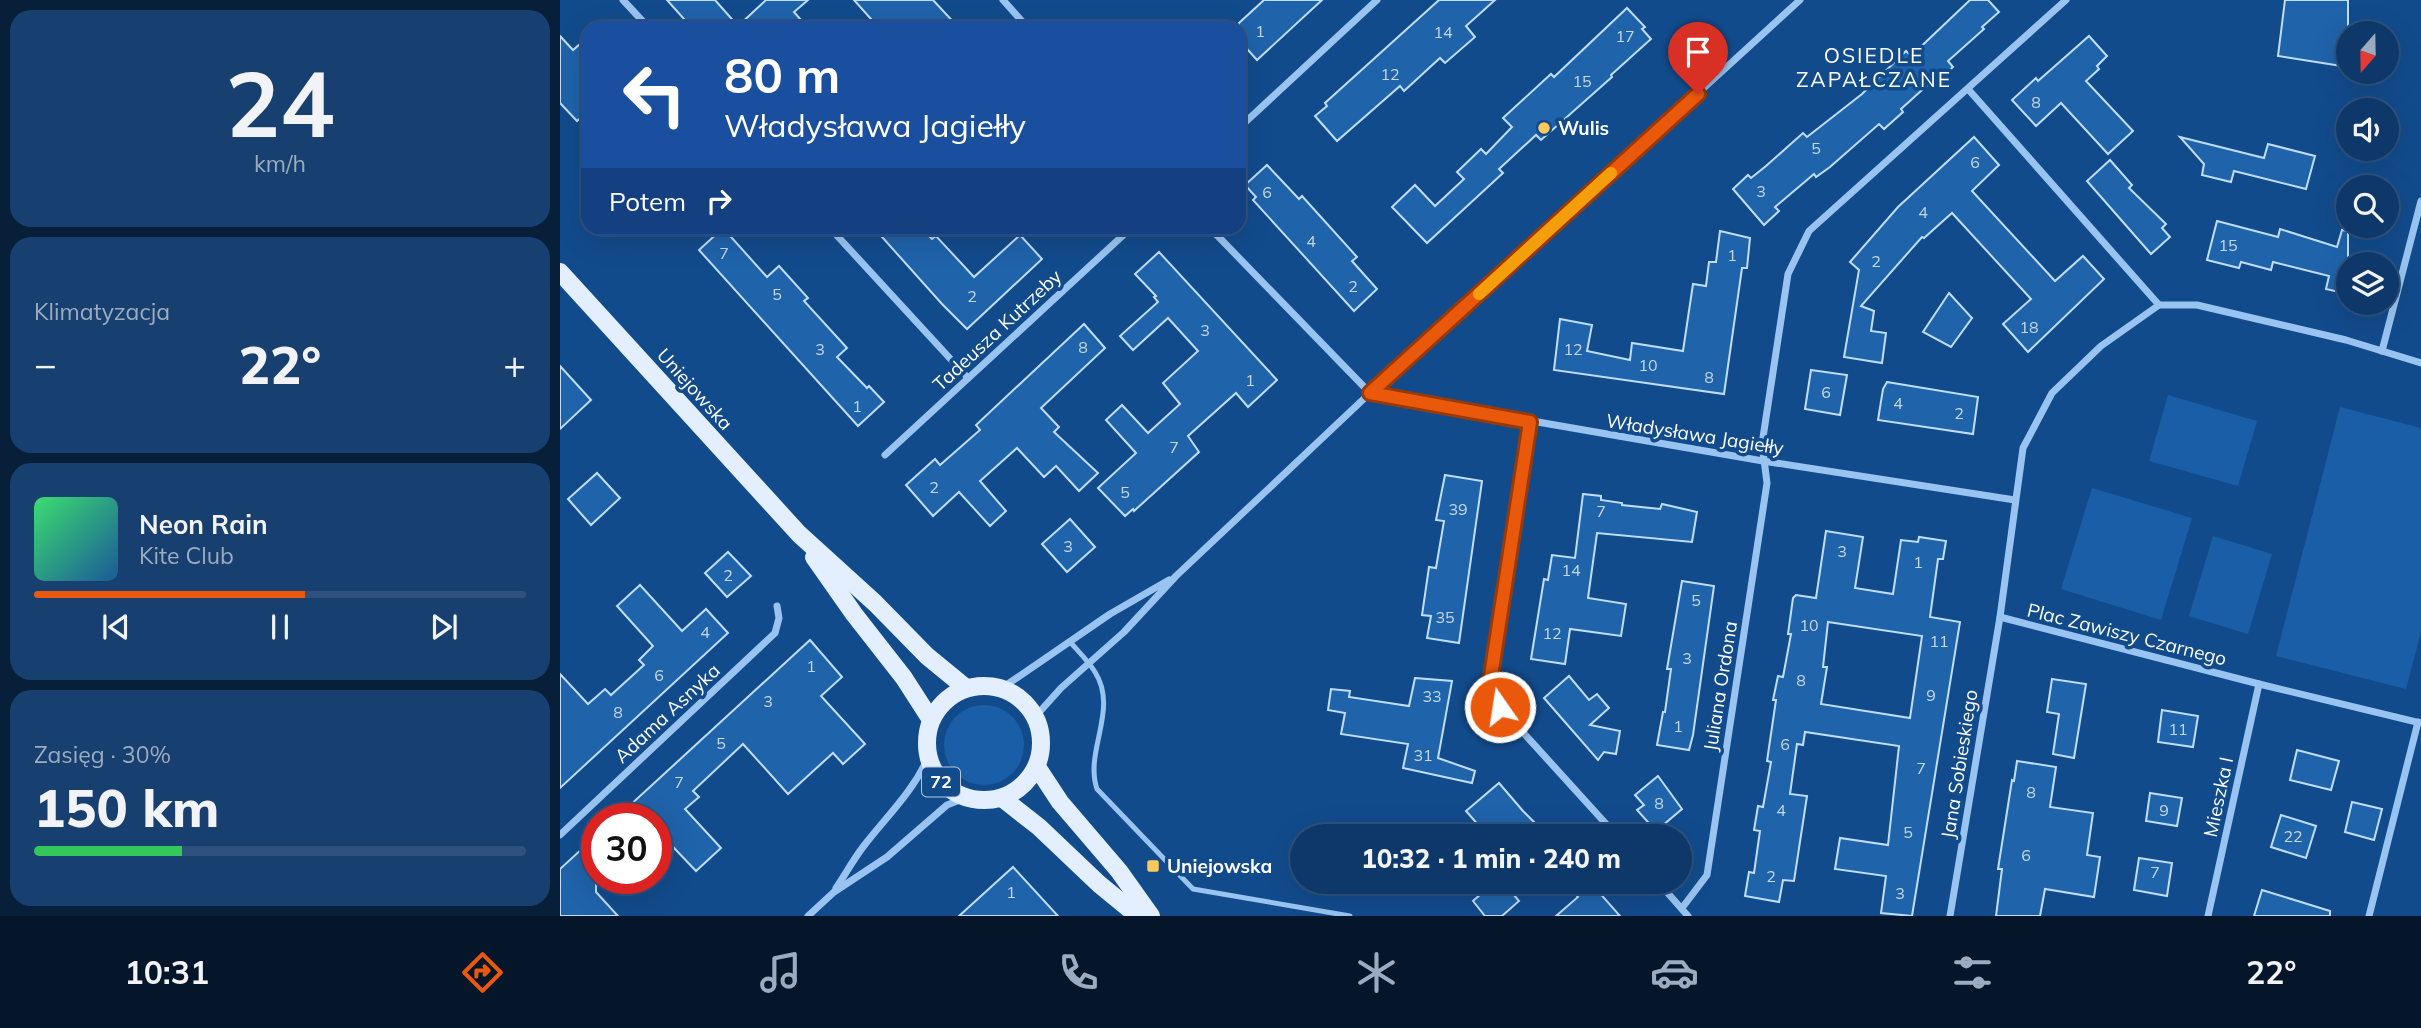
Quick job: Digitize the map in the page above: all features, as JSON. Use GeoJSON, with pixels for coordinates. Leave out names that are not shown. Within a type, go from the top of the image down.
{"type":"FeatureCollection","features":[{"type":"Feature","properties":{"kind":"main road","name":"Uniejowska"},"geometry":{"type":"LineString","coordinates":[[560,272],[799,534],[875,603],[927,656],[966,688]]}},
{"type":"Feature","properties":{"kind":"main road","name":"Uniejowska"},"geometry":{"type":"LineString","coordinates":[[799,534],[853,614],[904,678],[931,720]]}},
{"type":"Feature","properties":{"kind":"main road"},"geometry":{"type":"LineString","coordinates":[[931,720],[945,700],[966,688],[1002,688],[1027,704],[1035,717],[1042,742],[1037,767],[1023,786],[1002,798],[1039,827],[1099,884],[1138,916]]}},
{"type":"Feature","properties":{"kind":"main road","name":"72"},"geometry":{"type":"LineString","coordinates":[[931,720],[926,745],[928,758],[942,782],[965,798],[1002,798]]}},
{"type":"Feature","properties":{"kind":"main road"},"geometry":{"type":"LineString","coordinates":[[1037,767],[1060,802],[1119,872],[1151,916]]}},
{"type":"Feature","properties":{"kind":"street"},"geometry":{"type":"LineString","coordinates":[[623,0],[642,21]]}},
{"type":"Feature","properties":{"kind":"street"},"geometry":{"type":"LineString","coordinates":[[1003,0],[1022,21]]}},
{"type":"Feature","properties":{"kind":"street"},"geometry":{"type":"LineString","coordinates":[[1009,7],[1016,0]]}},
{"type":"Feature","properties":{"kind":"street"},"geometry":{"type":"LineString","coordinates":[[1246,122],[1377,0]]}},
{"type":"Feature","properties":{"kind":"street"},"geometry":{"type":"LineString","coordinates":[[1035,717],[1061,688],[1124,632],[1176,576],[1370,393],[1800,0]]}},
{"type":"Feature","properties":{"kind":"street","name":"Juliana Ordona"},"geometry":{"type":"LineString","coordinates":[[1682,908],[1707,875],[1767,483],[1762,444],[1788,274],[1809,231],[2066,0]]}},
{"type":"Feature","properties":{"kind":"street"},"geometry":{"type":"LineString","coordinates":[[1968,89],[2159,305],[2197,305],[2346,340],[2421,363]]}},
{"type":"Feature","properties":{"kind":"street"},"geometry":{"type":"LineString","coordinates":[[2382,351],[2421,201]]}},
{"type":"Feature","properties":{"kind":"street"},"geometry":{"type":"LineString","coordinates":[[836,235],[968,378]]}},
{"type":"Feature","properties":{"kind":"street","name":"Tadeusza Kutrzeby"},"geometry":{"type":"LineString","coordinates":[[885,456],[1123,235]]}},
{"type":"Feature","properties":{"kind":"street"},"geometry":{"type":"LineString","coordinates":[[1217,235],[1370,393]]}},
{"type":"Feature","properties":{"kind":"street","name":"Plac Zawiszy Czarnego"},"geometry":{"type":"LineString","coordinates":[[2159,305],[2101,346],[2052,393],[2023,448],[2000,617],[2419,723]]}},
{"type":"Feature","properties":{"kind":"street","name":"Władysława Jagiełły"},"geometry":{"type":"LineString","coordinates":[[1370,393],[1763,461],[2015,500]]}},
{"type":"Feature","properties":{"kind":"street"},"geometry":{"type":"LineString","coordinates":[[1530,422],[1491,676],[1500,707],[1606,824]]}},
{"type":"Feature","properties":{"kind":"street"},"geometry":{"type":"LineString","coordinates":[[1002,688],[1110,614],[1176,576]]}},
{"type":"Feature","properties":{"kind":"street","name":"Adama Asnyka"},"geometry":{"type":"LineString","coordinates":[[560,835],[775,633],[779,618],[777,606]]}},
{"type":"Feature","properties":{"kind":"street","name":"Jana Sobieskiego"},"geometry":{"type":"LineString","coordinates":[[1950,916],[2000,617]]}},
{"type":"Feature","properties":{"kind":"street","name":"Mieszka I"},"geometry":{"type":"LineString","coordinates":[[2208,916],[2259,684]]}},
{"type":"Feature","properties":{"kind":"street"},"geometry":{"type":"LineString","coordinates":[[2369,916],[2419,723]]}},
{"type":"Feature","properties":{"kind":"street"},"geometry":{"type":"LineString","coordinates":[[834,892],[863,847],[904,800],[919,778],[928,758]]}},
{"type":"Feature","properties":{"kind":"street"},"geometry":{"type":"LineString","coordinates":[[808,916],[834,892],[887,857],[947,805],[965,798]]}},
{"type":"Feature","properties":{"kind":"street"},"geometry":{"type":"LineString","coordinates":[[1669,894],[1688,916]]}},
{"type":"Feature","properties":{"kind":"lane"},"geometry":{"type":"LineString","coordinates":[[1071,642],[1095,672],[1102,688],[1105,707],[1093,776],[1097,789],[1193,889],[1350,916]]}},
{"type":"Feature","properties":{"kind":"shaded area"},"geometry":{"type":"Polygon","coordinates":[[[2168,395],[2257,421],[2238,486],[2149,461],[2168,395]]]}},
{"type":"Feature","properties":{"kind":"shaded area"},"geometry":{"type":"Polygon","coordinates":[[[2340,407],[2421,428],[2421,632],[2406,689],[2276,656],[2340,407]]]}},
{"type":"Feature","properties":{"kind":"shaded area"},"geometry":{"type":"Polygon","coordinates":[[[2092,488],[2192,518],[2161,620],[2061,589],[2092,488]]]}},
{"type":"Feature","properties":{"kind":"shaded area"},"geometry":{"type":"Polygon","coordinates":[[[2213,536],[2272,554],[2248,634],[2189,616],[2213,536]]]}},
{"type":"Feature","properties":{"kind":"shaded area"},"geometry":{"type":"Polygon","coordinates":[[[984,705],[999,708],[1012,717],[1021,730],[1024,745],[1021,760],[1012,773],[999,782],[984,785],[969,782],[956,773],[947,760],[944,745],[947,730],[956,717],[969,708],[984,705]]]}},
{"type":"Feature","properties":{"kind":"building"},"geometry":{"type":"Polygon","coordinates":[[[667,0],[715,0],[734,21],[686,21],[667,0]]]}},
{"type":"Feature","properties":{"kind":"building"},"geometry":{"type":"Polygon","coordinates":[[[766,0],[808,0],[794,12],[802,21],[743,21],[766,0]]]}},
{"type":"Feature","properties":{"kind":"building"},"geometry":{"type":"Polygon","coordinates":[[[854,0],[933,0],[952,21],[873,21],[854,0]]]}},
{"type":"Feature","properties":{"kind":"building"},"geometry":{"type":"Polygon","coordinates":[[[1264,0],[1322,0],[1257,60],[1246,48],[1246,21],[1241,21],[1264,0]]]}},
{"type":"Feature","properties":{"kind":"building"},"geometry":{"type":"Polygon","coordinates":[[[1439,0],[1495,0],[1466,26],[1475,37],[1445,63],[1440,58],[1404,91],[1400,86],[1337,141],[1315,116],[1327,106],[1325,103],[1439,0]]]}},
{"type":"Feature","properties":{"kind":"building"},"geometry":{"type":"Polygon","coordinates":[[[1970,0],[1988,0],[1999,12],[1948,61],[1953,67],[1935,83],[1932,81],[1901,109],[1903,112],[1884,129],[1879,124],[1830,167],[1816,177],[1814,174],[1775,207],[1779,211],[1764,225],[1733,189],[1748,175],[1751,178],[1766,166],[1803,133],[1807,137],[1862,94],[1906,51],[1911,56],[1970,0]]]}},
{"type":"Feature","properties":{"kind":"building"},"geometry":{"type":"Polygon","coordinates":[[[2285,0],[2348,0],[2348,21],[2336,21],[2336,65],[2278,56],[2285,0]]]}},
{"type":"Feature","properties":{"kind":"building"},"geometry":{"type":"Polygon","coordinates":[[[1627,8],[1645,27],[1642,29],[1651,39],[1541,140],[1536,135],[1499,169],[1503,173],[1427,243],[1392,207],[1415,185],[1435,206],[1464,179],[1457,172],[1481,149],[1486,154],[1512,127],[1503,118],[1551,74],[1554,77],[1627,8]]]}},
{"type":"Feature","properties":{"kind":"building"},"geometry":{"type":"Polygon","coordinates":[[[560,36],[573,50],[581,43],[581,117],[577,121],[560,103],[560,36]]]}},
{"type":"Feature","properties":{"kind":"building"},"geometry":{"type":"Polygon","coordinates":[[[2089,36],[2107,56],[2097,66],[2099,69],[2086,81],[2133,131],[2108,154],[2061,103],[2036,126],[2012,100],[2089,36]]]}},
{"type":"Feature","properties":{"kind":"building"},"geometry":{"type":"Polygon","coordinates":[[[1974,137],[1999,165],[1972,191],[2055,281],[2083,256],[2104,279],[2028,352],[2003,324],[2031,299],[1952,213],[1922,237],[1861,306],[1874,311],[1871,331],[1886,333],[1882,363],[1844,357],[1859,270],[1850,262],[1898,207],[1974,137]]]}},
{"type":"Feature","properties":{"kind":"building"},"geometry":{"type":"Polygon","coordinates":[[[2180,137],[2264,158],[2268,144],[2315,156],[2306,189],[2234,171],[2231,182],[2202,175],[2204,164],[2180,137]]]}},
{"type":"Feature","properties":{"kind":"building"},"geometry":{"type":"Polygon","coordinates":[[[2110,160],[2132,185],[2129,188],[2166,224],[2162,228],[2170,237],[2151,254],[2087,181],[2110,160]]]}},
{"type":"Feature","properties":{"kind":"building"},"geometry":{"type":"Polygon","coordinates":[[[1267,165],[1299,199],[1302,196],[1357,257],[1352,261],[1377,289],[1354,311],[1253,200],[1256,197],[1246,184],[1267,165]]]}},
{"type":"Feature","properties":{"kind":"building"},"geometry":{"type":"Polygon","coordinates":[[[2217,221],[2278,237],[2280,229],[2337,247],[2340,238],[2348,238],[2348,252],[2336,252],[2336,291],[2326,289],[2329,276],[2273,262],[2271,270],[2241,262],[2239,268],[2207,260],[2217,221]]]}},
{"type":"Feature","properties":{"kind":"building"},"geometry":{"type":"Polygon","coordinates":[[[1720,231],[1750,238],[1747,268],[1742,268],[1724,394],[1554,370],[1560,319],[1592,325],[1587,351],[1630,360],[1632,343],[1683,351],[1693,284],[1706,286],[1709,262],[1716,262],[1720,231]]]}},
{"type":"Feature","properties":{"kind":"building"},"geometry":{"type":"Polygon","coordinates":[[[715,235],[729,235],[767,277],[779,266],[808,298],[804,301],[847,348],[837,357],[884,402],[858,426],[699,250],[715,235]]]}},
{"type":"Feature","properties":{"kind":"building"},"geometry":{"type":"Polygon","coordinates":[[[880,235],[928,235],[932,239],[936,236],[974,277],[1020,235],[1042,259],[967,329],[880,235]]]}},
{"type":"Feature","properties":{"kind":"building"},"geometry":{"type":"Polygon","coordinates":[[[1159,252],[1277,380],[1248,407],[1236,393],[1188,436],[1199,452],[1134,511],[1133,509],[1125,516],[1098,488],[1136,453],[1106,420],[1122,405],[1148,433],[1180,404],[1163,383],[1198,351],[1168,318],[1133,350],[1120,336],[1158,302],[1154,297],[1156,296],[1135,274],[1159,252]]]}},
{"type":"Feature","properties":{"kind":"building"},"geometry":{"type":"Polygon","coordinates":[[[1949,293],[1972,318],[1951,347],[1923,332],[1949,293]]]}},
{"type":"Feature","properties":{"kind":"building"},"geometry":{"type":"Polygon","coordinates":[[[1084,324],[1105,348],[1041,408],[1059,427],[1054,432],[1098,473],[1079,491],[1056,466],[1044,477],[1017,448],[980,481],[1006,511],[990,526],[959,492],[933,516],[906,485],[935,459],[940,465],[980,430],[976,425],[1084,324]]]}},
{"type":"Feature","properties":{"kind":"building"},"geometry":{"type":"Polygon","coordinates":[[[560,366],[591,400],[560,429],[560,366]]]}},
{"type":"Feature","properties":{"kind":"building"},"geometry":{"type":"Polygon","coordinates":[[[1811,370],[1847,375],[1840,415],[1805,409],[1811,370]]]}},
{"type":"Feature","properties":{"kind":"building"},"geometry":{"type":"Polygon","coordinates":[[[1887,382],[1978,397],[1973,434],[1878,420],[1883,389],[1887,382]]]}},
{"type":"Feature","properties":{"kind":"building"},"geometry":{"type":"Polygon","coordinates":[[[597,473],[620,498],[591,525],[568,499],[597,473]]]}},
{"type":"Feature","properties":{"kind":"building"},"geometry":{"type":"Polygon","coordinates":[[[1445,475],[1482,481],[1459,643],[1427,638],[1431,616],[1422,615],[1429,567],[1436,568],[1444,521],[1436,520],[1445,475]]]}},
{"type":"Feature","properties":{"kind":"building"},"geometry":{"type":"Polygon","coordinates":[[[1583,494],[1601,496],[1601,500],[1622,505],[1660,509],[1662,504],[1697,512],[1692,542],[1597,533],[1588,598],[1626,604],[1621,636],[1570,629],[1565,664],[1531,659],[1544,579],[1548,580],[1552,555],[1575,558],[1583,494]]]}},
{"type":"Feature","properties":{"kind":"building"},"geometry":{"type":"Polygon","coordinates":[[[1070,519],[1095,547],[1067,572],[1042,544],[1070,519]]]}},
{"type":"Feature","properties":{"kind":"building"},"geometry":{"type":"Polygon","coordinates":[[[1826,531],[1863,537],[1855,588],[1893,594],[1901,540],[1918,542],[1919,537],[1946,541],[1943,559],[1938,559],[1930,617],[1960,622],[1912,916],[1881,913],[1886,876],[1835,869],[1840,838],[1888,845],[1899,746],[1805,732],[1803,745],[1797,744],[1790,794],[1807,796],[1794,881],[1783,880],[1779,902],[1745,896],[1749,872],[1754,873],[1760,831],[1754,830],[1758,806],[1763,807],[1771,762],[1767,761],[1776,700],[1773,700],[1778,676],[1783,677],[1791,634],[1788,634],[1793,598],[1796,595],[1816,598],[1826,531]],[[1828,622],[1823,667],[1827,667],[1821,704],[1910,718],[1922,636],[1828,622]]]}},
{"type":"Feature","properties":{"kind":"building"},"geometry":{"type":"Polygon","coordinates":[[[728,552],[751,576],[727,597],[705,573],[728,552]]]}},
{"type":"Feature","properties":{"kind":"building"},"geometry":{"type":"Polygon","coordinates":[[[1682,581],[1714,586],[1689,750],[1657,745],[1665,712],[1671,669],[1667,669],[1682,581]]]}},
{"type":"Feature","properties":{"kind":"building"},"geometry":{"type":"Polygon","coordinates":[[[640,585],[682,631],[706,609],[728,633],[560,788],[560,674],[588,704],[605,689],[611,695],[644,665],[639,660],[653,646],[617,606],[640,585]]]}},
{"type":"Feature","properties":{"kind":"building"},"geometry":{"type":"Polygon","coordinates":[[[810,640],[842,677],[821,696],[865,744],[843,764],[833,753],[788,794],[743,744],[693,791],[699,797],[685,809],[721,848],[696,871],[672,846],[672,803],[632,803],[810,640]]]}},
{"type":"Feature","properties":{"kind":"building"},"geometry":{"type":"Polygon","coordinates":[[[1569,676],[1589,700],[1597,694],[1609,708],[1590,725],[1620,731],[1616,754],[1604,752],[1598,760],[1544,698],[1569,676]]]}},
{"type":"Feature","properties":{"kind":"building"},"geometry":{"type":"Polygon","coordinates":[[[1415,678],[1452,681],[1438,758],[1475,771],[1472,783],[1403,768],[1408,744],[1341,734],[1345,713],[1328,710],[1331,689],[1350,691],[1349,697],[1409,706],[1415,678]]]}},
{"type":"Feature","properties":{"kind":"building"},"geometry":{"type":"Polygon","coordinates":[[[2052,679],[2086,684],[2074,758],[2053,754],[2059,714],[2047,712],[2052,679]]]}},
{"type":"Feature","properties":{"kind":"building"},"geometry":{"type":"Polygon","coordinates":[[[2162,710],[2198,716],[2193,747],[2158,742],[2162,710]]]}},
{"type":"Feature","properties":{"kind":"building"},"geometry":{"type":"Polygon","coordinates":[[[2297,750],[2339,761],[2331,790],[2290,780],[2297,750]]]}},
{"type":"Feature","properties":{"kind":"building"},"geometry":{"type":"Polygon","coordinates":[[[2017,761],[2056,767],[2050,807],[2093,813],[2087,855],[2100,857],[2094,897],[2045,889],[2040,916],[1996,916],[2002,869],[1998,869],[2017,761]]]}},
{"type":"Feature","properties":{"kind":"building"},"geometry":{"type":"Polygon","coordinates":[[[1658,776],[1682,809],[1664,824],[1650,824],[1637,810],[1644,805],[1635,795],[1658,776]]]}},
{"type":"Feature","properties":{"kind":"building"},"geometry":{"type":"Polygon","coordinates":[[[1499,783],[1536,824],[1477,824],[1466,811],[1499,783]]]}},
{"type":"Feature","properties":{"kind":"building"},"geometry":{"type":"Polygon","coordinates":[[[2150,793],[2182,798],[2177,826],[2146,821],[2150,793]]]}},
{"type":"Feature","properties":{"kind":"building"},"geometry":{"type":"Polygon","coordinates":[[[2352,802],[2382,809],[2374,840],[2345,832],[2352,802]]]}},
{"type":"Feature","properties":{"kind":"building"},"geometry":{"type":"Polygon","coordinates":[[[2281,815],[2316,826],[2306,858],[2271,847],[2281,815]]]}},
{"type":"Feature","properties":{"kind":"building"},"geometry":{"type":"Polygon","coordinates":[[[581,850],[581,894],[598,894],[618,916],[560,916],[560,869],[581,850]]]}},
{"type":"Feature","properties":{"kind":"building"},"geometry":{"type":"Polygon","coordinates":[[[2139,858],[2172,863],[2167,896],[2134,890],[2139,858]]]}},
{"type":"Feature","properties":{"kind":"building"},"geometry":{"type":"Polygon","coordinates":[[[1013,867],[1058,916],[959,916],[1013,867]]]}},
{"type":"Feature","properties":{"kind":"building"},"geometry":{"type":"Polygon","coordinates":[[[2262,890],[2330,911],[2330,916],[2254,916],[2262,890]]]}},
{"type":"Feature","properties":{"kind":"building"},"geometry":{"type":"Polygon","coordinates":[[[1481,894],[1513,894],[1519,901],[1502,916],[1485,916],[1473,901],[1481,894]]]}},
{"type":"Feature","properties":{"kind":"building"},"geometry":{"type":"Polygon","coordinates":[[[1575,894],[1601,894],[1620,916],[1556,916],[1578,897],[1575,894]]]}},
{"type":"Feature","properties":{"kind":"slow traffic"},"geometry":{"type":"LineString","coordinates":[[1479,294],[1611,173]]}},
{"type":"Feature","properties":{"kind":"place","name":"Wulis"},"geometry":{"type":"Point","coordinates":[1544,128]}},
{"type":"Feature","properties":{"kind":"place","name":"Uniejowska"},"geometry":{"type":"Point","coordinates":[1153,866]}},
{"type":"Feature","properties":{"kind":"district","name":"OSIEDLE ZAPAŁCZANE"},"geometry":{"type":"Point","coordinates":[1874,68]}},
{"type":"Feature","properties":{"kind":"route"},"geometry":{"type":"LineString","coordinates":[[1500,707],[1491,676],[1530,422],[1370,393],[1698,94]]}}]}
